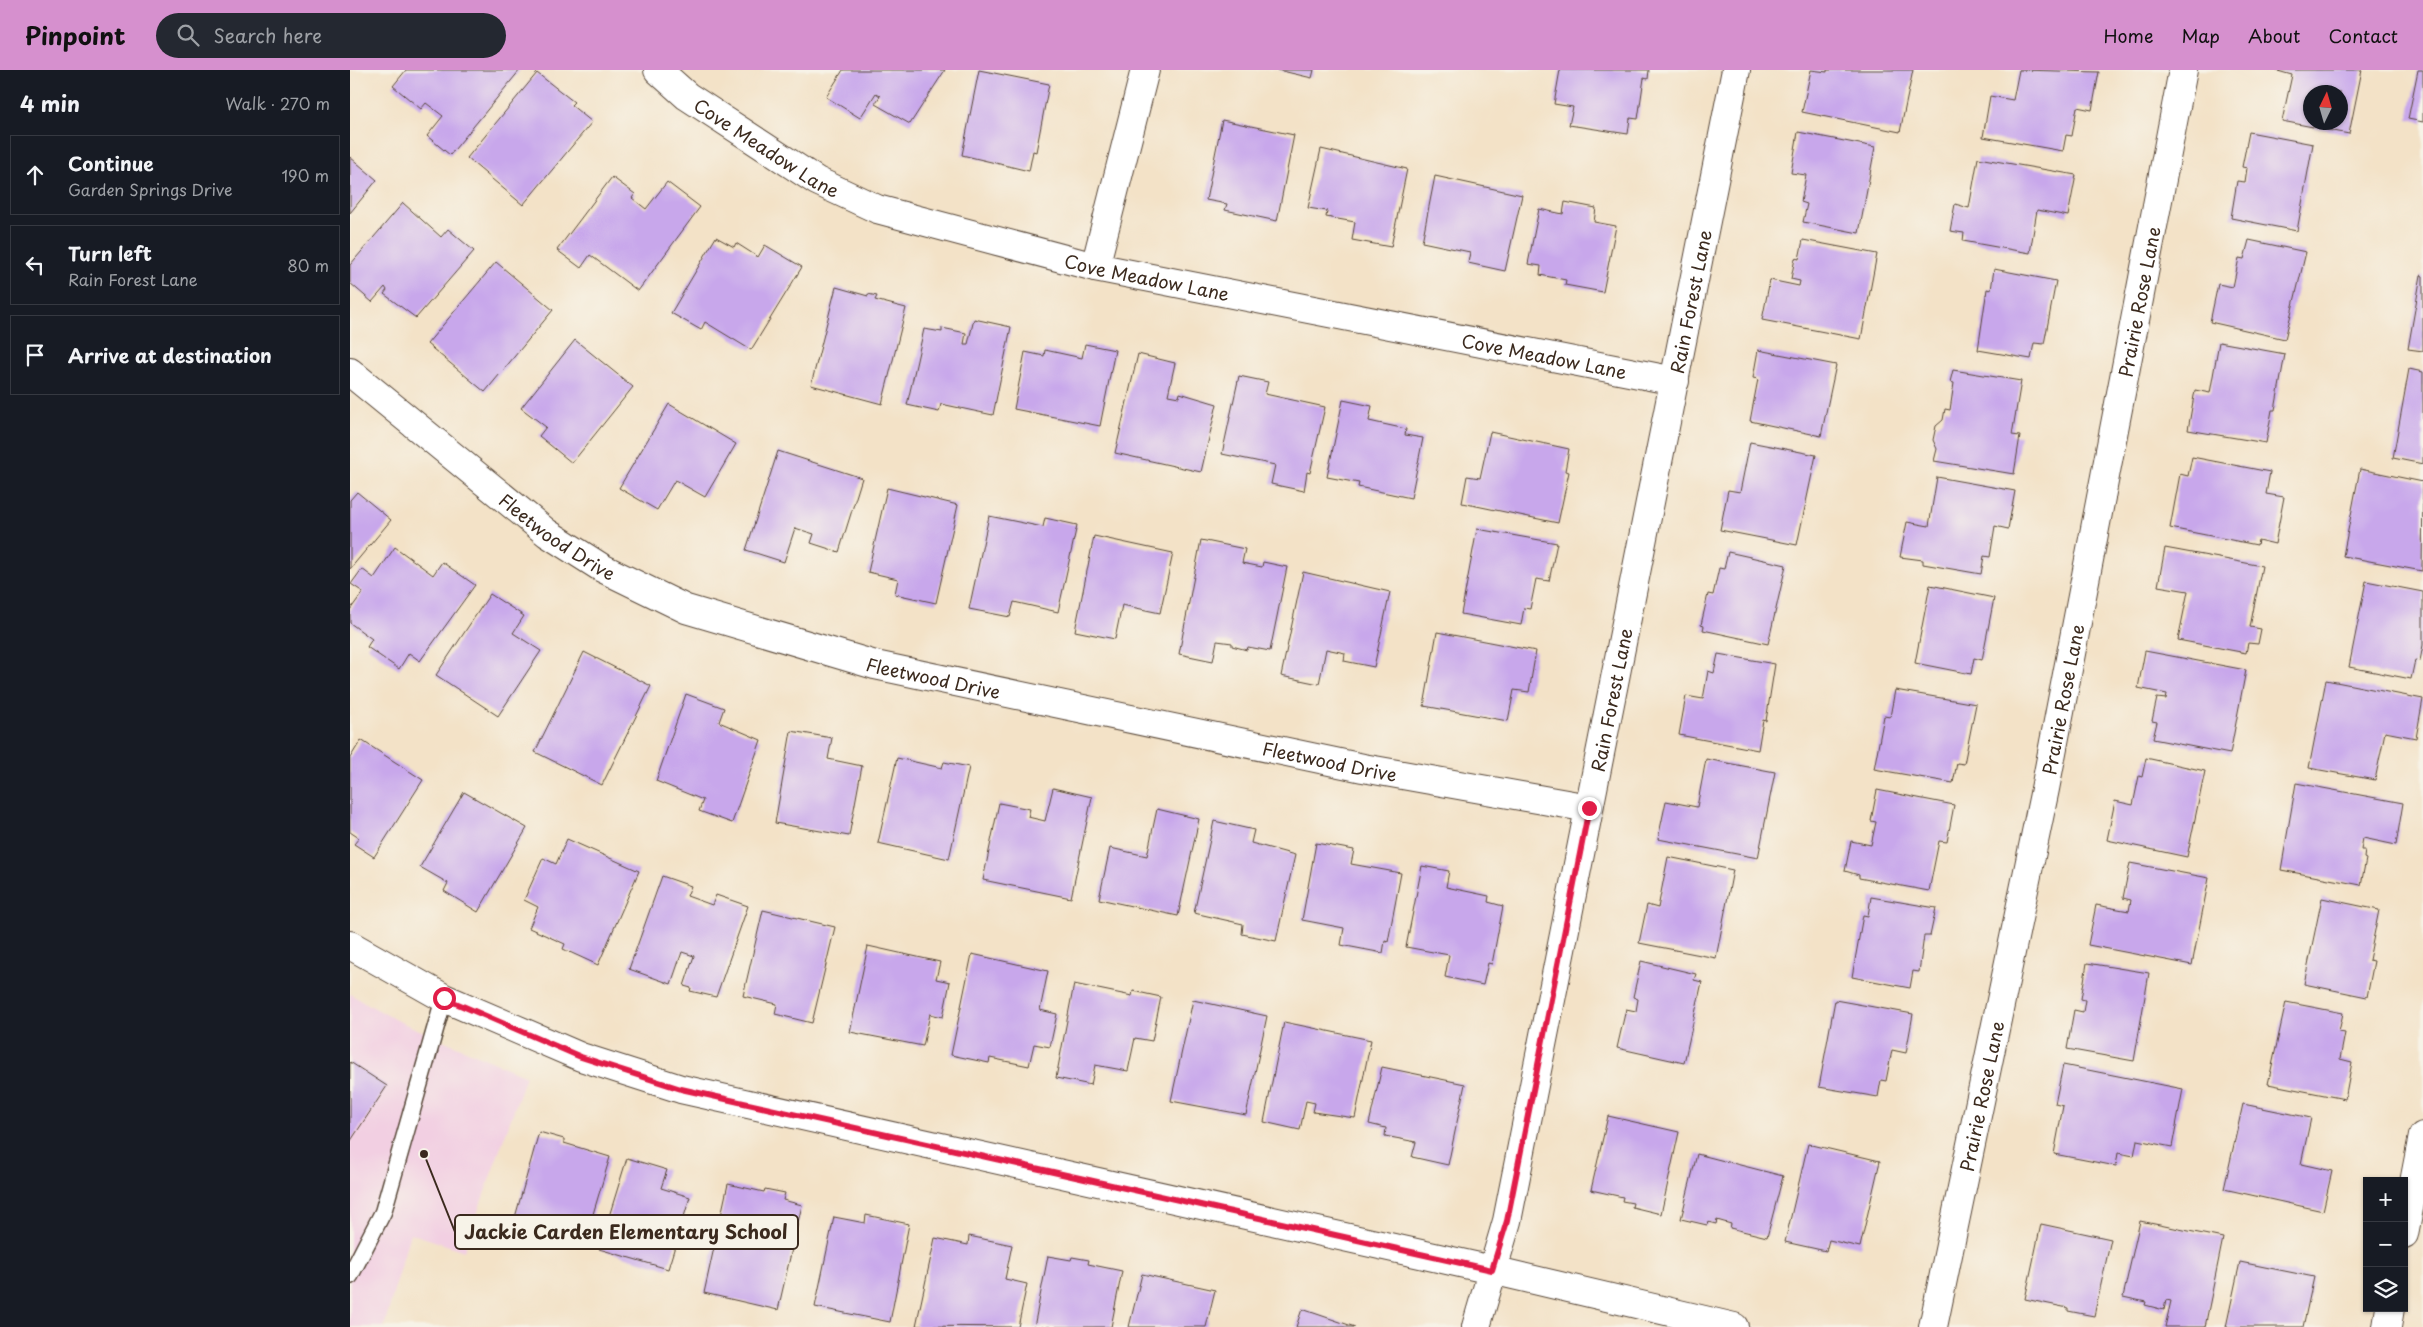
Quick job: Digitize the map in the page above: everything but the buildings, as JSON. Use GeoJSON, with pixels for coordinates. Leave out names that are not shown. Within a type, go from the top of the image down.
{"type":"FeatureCollection","features":[{"type":"Feature","properties":{"kind":"street","name":"Cove Meadow Lane"},"geometry":{"type":"LineString","coordinates":[[658,70],[687,96],[817,181],[877,209],[1095,267],[1675,381]]}},
{"type":"Feature","properties":{"kind":"street"},"geometry":{"type":"LineString","coordinates":[[1095,267],[1145,70]]}},
{"type":"Feature","properties":{"kind":"street","name":"Rain Forest Lane"},"geometry":{"type":"LineString","coordinates":[[1476,1327],[1507,1221],[1736,70]]}},
{"type":"Feature","properties":{"kind":"street","name":"Prairie Rose Lane"},"geometry":{"type":"LineString","coordinates":[[1933,1327],[2045,790],[2183,70]]}},
{"type":"Feature","properties":{"kind":"street","name":"Fleetwood Drive"},"geometry":{"type":"LineString","coordinates":[[350,372],[547,533],[602,568],[686,609],[875,665],[1363,768],[1589,808]]}},
{"type":"Feature","properties":{"kind":"street"},"geometry":{"type":"LineString","coordinates":[[350,945],[444,998],[581,1057],[681,1089],[1492,1270],[1734,1327]]}},
{"type":"Feature","properties":{"kind":"street"},"geometry":{"type":"LineString","coordinates":[[2406,1222],[2423,1136]]}},
{"type":"Feature","properties":{"kind":"street"},"geometry":{"type":"LineString","coordinates":[[2386,1327],[2389,1312]]}},
{"type":"Feature","properties":{"kind":"lane"},"geometry":{"type":"LineString","coordinates":[[350,1276],[383,1212],[444,998]]}},
{"type":"Feature","properties":{"kind":"shaded area"},"geometry":{"type":"Polygon","coordinates":[[[350,994],[396,1020],[526,1076],[464,1251],[410,1233],[384,1327],[350,1327],[350,994]]]}},
{"type":"Feature","properties":{"kind":"place","name":"Jackie Carden Elementary School"},"geometry":{"type":"Point","coordinates":[424,1154]}},
{"type":"Feature","properties":{"kind":"route"},"geometry":{"type":"LineString","coordinates":[[444,998],[581,1057],[681,1089],[1492,1270],[1507,1221],[1589,808]]}}]}
